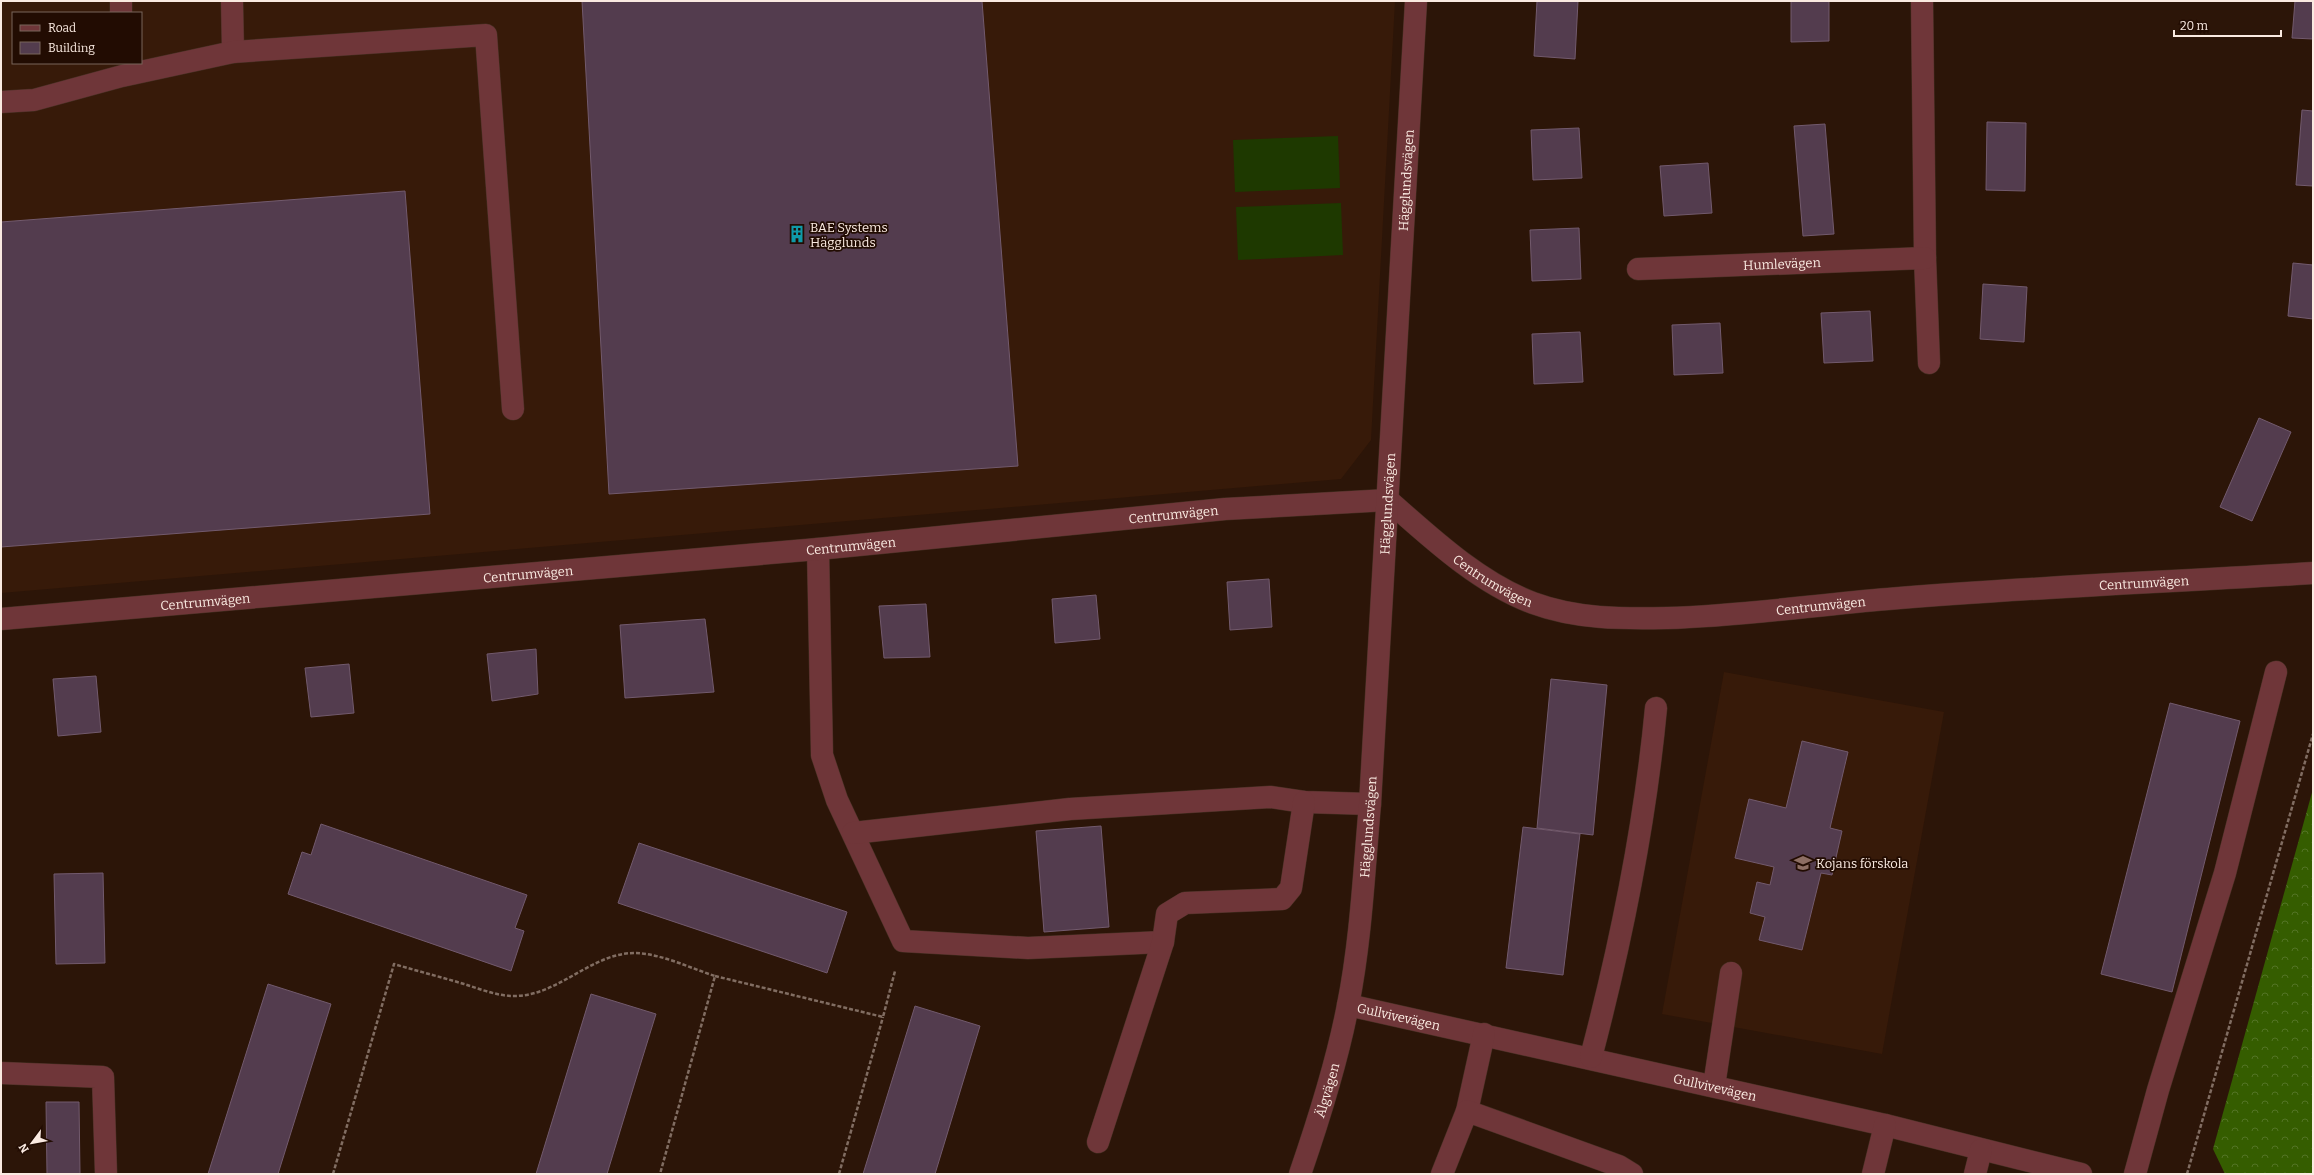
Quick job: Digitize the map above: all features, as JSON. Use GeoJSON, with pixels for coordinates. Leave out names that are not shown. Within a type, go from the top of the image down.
{"type":"FeatureCollection","features":[{"type":"Feature","properties":{"kind":"street"},"geometry":{"type":"LineString","coordinates":[[121,1],[121,12]]}},
{"type":"Feature","properties":{"kind":"street"},"geometry":{"type":"LineString","coordinates":[[232,1],[233,52]]}},
{"type":"Feature","properties":{"kind":"street","name":"Hägglundsvägen"},"geometry":{"type":"LineString","coordinates":[[1348,1005],[1361,906],[1370,804],[1416,1]]}},
{"type":"Feature","properties":{"kind":"street"},"geometry":{"type":"LineString","coordinates":[[1922,1],[1925,258],[1929,363]]}},
{"type":"Feature","properties":{"kind":"street"},"geometry":{"type":"LineString","coordinates":[[1,102],[34,100],[122,70],[233,52],[486,34],[513,409]]}},
{"type":"Feature","properties":{"kind":"street","name":"Humlevägen"},"geometry":{"type":"LineString","coordinates":[[1638,269],[1925,258]]}},
{"type":"Feature","properties":{"kind":"street","name":"Centrumvägen"},"geometry":{"type":"LineString","coordinates":[[1,619],[818,549],[1225,509],[1388,500],[1438,544],[1504,590],[1534,603],[1558,610],[1617,619],[1702,617],[1889,598],[2313,573]]}},
{"type":"Feature","properties":{"kind":"street"},"geometry":{"type":"LineString","coordinates":[[818,549],[822,755],[827,774],[903,941],[1028,948],[1163,942]]}},
{"type":"Feature","properties":{"kind":"street"},"geometry":{"type":"LineString","coordinates":[[2135,1174],[2158,1090],[2225,873],[2276,672]]}},
{"type":"Feature","properties":{"kind":"street"},"geometry":{"type":"LineString","coordinates":[[1591,1058],[1607,998],[1649,784],[1656,708]]}},
{"type":"Feature","properties":{"kind":"street"},"geometry":{"type":"LineString","coordinates":[[853,833],[1070,809],[1270,797],[1304,802],[1370,804]]}},
{"type":"Feature","properties":{"kind":"street"},"geometry":{"type":"LineString","coordinates":[[1098,1142],[1163,942],[1167,914],[1185,903],[1282,899],[1291,888],[1304,802]]}},
{"type":"Feature","properties":{"kind":"street"},"geometry":{"type":"LineString","coordinates":[[1714,1086],[1731,973]]}},
{"type":"Feature","properties":{"kind":"street","name":"Gullvivevägen"},"geometry":{"type":"LineString","coordinates":[[1348,1005],[1484,1034],[1885,1125],[2081,1174]]}},
{"type":"Feature","properties":{"kind":"street","name":"Älgvägen"},"geometry":{"type":"LineString","coordinates":[[1300,1174],[1324,1105],[1348,1005]]}},
{"type":"Feature","properties":{"kind":"street"},"geometry":{"type":"LineString","coordinates":[[1442,1174],[1467,1111],[1484,1034]]}},
{"type":"Feature","properties":{"kind":"street"},"geometry":{"type":"LineString","coordinates":[[1,1073],[103,1077],[106,1174]]}},
{"type":"Feature","properties":{"kind":"street"},"geometry":{"type":"LineString","coordinates":[[1467,1111],[1619,1166],[1632,1174]]}},
{"type":"Feature","properties":{"kind":"street"},"geometry":{"type":"LineString","coordinates":[[1873,1174],[1885,1125]]}},
{"type":"Feature","properties":{"kind":"street"},"geometry":{"type":"LineString","coordinates":[[1975,1174],[1981,1150]]}},
{"type":"Feature","properties":{"kind":"path"},"geometry":{"type":"LineString","coordinates":[[2187,1174],[2313,734]]}},
{"type":"Feature","properties":{"kind":"path"},"geometry":{"type":"LineString","coordinates":[[839,1174],[903,941]]}},
{"type":"Feature","properties":{"kind":"path"},"geometry":{"type":"LineString","coordinates":[[333,1174],[394,964],[493,993],[515,996],[536,992],[554,985],[611,957],[636,953],[667,960],[715,976],[883,1017]]}},
{"type":"Feature","properties":{"kind":"path"},"geometry":{"type":"LineString","coordinates":[[660,1174],[715,976]]}},
{"type":"Feature","properties":{"kind":"shaded area"},"geometry":{"type":"Polygon","coordinates":[[[1,1],[1395,1],[1371,440],[1341,479],[1,593],[1,1]]]}},
{"type":"Feature","properties":{"kind":"shaded area","name":"Kojans förskola"},"geometry":{"type":"Polygon","coordinates":[[[1724,672],[1944,712],[1882,1054],[1662,1014],[1724,672]]]}},
{"type":"Feature","properties":{"kind":"green space"},"geometry":{"type":"Polygon","coordinates":[[[1338,136],[1340,188],[1235,192],[1233,140],[1338,136]]]}},
{"type":"Feature","properties":{"kind":"green space"},"geometry":{"type":"Polygon","coordinates":[[[1341,203],[1343,255],[1238,260],[1236,207],[1341,203]]]}},
{"type":"Feature","properties":{"kind":"green space"},"geometry":{"type":"Polygon","coordinates":[[[2313,789],[2313,1174],[2225,1174],[2213,1149],[2313,789]]]}},
{"type":"Feature","properties":{"kind":"building","name":"BAE Systems Hägglunds"},"geometry":{"type":"Polygon","coordinates":[[[582,1],[982,1],[1018,466],[609,494],[582,1]]]}},
{"type":"Feature","properties":{"kind":"building"},"geometry":{"type":"Polygon","coordinates":[[[1537,1],[1578,1],[1575,59],[1534,56],[1537,1]]]}},
{"type":"Feature","properties":{"kind":"building"},"geometry":{"type":"Polygon","coordinates":[[[1791,1],[1829,1],[1829,41],[1791,42],[1791,1]]]}},
{"type":"Feature","properties":{"kind":"building"},"geometry":{"type":"Polygon","coordinates":[[[2295,1],[2313,1],[2313,39],[2292,38],[2295,1]]]}},
{"type":"Feature","properties":{"kind":"building"},"geometry":{"type":"Polygon","coordinates":[[[2302,110],[2313,111],[2313,186],[2296,185],[2302,110]]]}},
{"type":"Feature","properties":{"kind":"building"},"geometry":{"type":"Polygon","coordinates":[[[1987,122],[2026,123],[2025,191],[1986,190],[1987,122]]]}},
{"type":"Feature","properties":{"kind":"building"},"geometry":{"type":"Polygon","coordinates":[[[1825,124],[1834,234],[1803,236],[1794,126],[1825,124]]]}},
{"type":"Feature","properties":{"kind":"building"},"geometry":{"type":"Polygon","coordinates":[[[1579,128],[1582,178],[1533,180],[1531,130],[1579,128]]]}},
{"type":"Feature","properties":{"kind":"building"},"geometry":{"type":"Polygon","coordinates":[[[1708,163],[1712,213],[1664,216],[1660,166],[1708,163]]]}},
{"type":"Feature","properties":{"kind":"building"},"geometry":{"type":"Polygon","coordinates":[[[405,191],[430,514],[1,547],[1,222],[405,191]]]}},
{"type":"Feature","properties":{"kind":"building"},"geometry":{"type":"Polygon","coordinates":[[[1579,228],[1581,279],[1532,281],[1530,230],[1579,228]]]}},
{"type":"Feature","properties":{"kind":"building"},"geometry":{"type":"Polygon","coordinates":[[[2293,263],[2313,265],[2313,319],[2288,316],[2293,263]]]}},
{"type":"Feature","properties":{"kind":"building"},"geometry":{"type":"Polygon","coordinates":[[[1983,284],[2027,287],[2024,342],[1980,339],[1983,284]]]}},
{"type":"Feature","properties":{"kind":"building"},"geometry":{"type":"Polygon","coordinates":[[[1870,311],[1873,361],[1824,363],[1821,313],[1870,311]]]}},
{"type":"Feature","properties":{"kind":"building"},"geometry":{"type":"Polygon","coordinates":[[[1720,323],[1723,373],[1674,375],[1672,325],[1720,323]]]}},
{"type":"Feature","properties":{"kind":"building"},"geometry":{"type":"Polygon","coordinates":[[[1580,332],[1583,382],[1534,384],[1532,334],[1580,332]]]}},
{"type":"Feature","properties":{"kind":"building"},"geometry":{"type":"Polygon","coordinates":[[[2259,418],[2291,432],[2252,521],[2220,507],[2259,418]]]}},
{"type":"Feature","properties":{"kind":"building"},"geometry":{"type":"Polygon","coordinates":[[[1269,579],[1272,627],[1230,630],[1227,582],[1269,579]]]}},
{"type":"Feature","properties":{"kind":"building"},"geometry":{"type":"Polygon","coordinates":[[[1096,595],[1100,639],[1055,643],[1052,599],[1096,595]]]}},
{"type":"Feature","properties":{"kind":"building"},"geometry":{"type":"Polygon","coordinates":[[[926,604],[930,657],[884,658],[879,606],[926,604]]]}},
{"type":"Feature","properties":{"kind":"building"},"geometry":{"type":"Polygon","coordinates":[[[705,619],[714,692],[625,698],[620,625],[705,619]]]}},
{"type":"Feature","properties":{"kind":"building"},"geometry":{"type":"Polygon","coordinates":[[[536,649],[538,694],[492,701],[487,654],[536,649]]]}},
{"type":"Feature","properties":{"kind":"building"},"geometry":{"type":"Polygon","coordinates":[[[349,664],[354,713],[311,717],[305,668],[349,664]]]}},
{"type":"Feature","properties":{"kind":"building"},"geometry":{"type":"Polygon","coordinates":[[[96,676],[101,732],[58,736],[53,679],[96,676]]]}},
{"type":"Feature","properties":{"kind":"building"},"geometry":{"type":"Polygon","coordinates":[[[1551,679],[1607,685],[1593,835],[1537,828],[1551,679]]]}},
{"type":"Feature","properties":{"kind":"building"},"geometry":{"type":"Polygon","coordinates":[[[2170,703],[2240,721],[2172,992],[2101,974],[2170,703]]]}},
{"type":"Feature","properties":{"kind":"building"},"geometry":{"type":"Polygon","coordinates":[[[1802,741],[1848,752],[1830,828],[1842,831],[1832,875],[1821,873],[1802,950],[1759,940],[1765,917],[1750,913],[1757,882],[1770,885],[1774,867],[1735,858],[1749,799],[1786,808],[1802,741]]]}},
{"type":"Feature","properties":{"kind":"building"},"geometry":{"type":"Polygon","coordinates":[[[321,824],[527,895],[515,928],[524,931],[511,971],[288,894],[302,852],[311,855],[321,824]]]}},
{"type":"Feature","properties":{"kind":"building"},"geometry":{"type":"Polygon","coordinates":[[[1101,826],[1109,927],[1044,932],[1036,831],[1101,826]]]}},
{"type":"Feature","properties":{"kind":"building"},"geometry":{"type":"Polygon","coordinates":[[[1523,827],[1580,834],[1563,975],[1506,968],[1523,827]]]}},
{"type":"Feature","properties":{"kind":"building"},"geometry":{"type":"Polygon","coordinates":[[[639,843],[847,912],[827,973],[618,903],[639,843]]]}},
{"type":"Feature","properties":{"kind":"building"},"geometry":{"type":"Polygon","coordinates":[[[103,873],[105,963],[56,964],[54,874],[103,873]]]}},
{"type":"Feature","properties":{"kind":"building"},"geometry":{"type":"Polygon","coordinates":[[[268,984],[331,1004],[278,1174],[208,1174],[268,984]]]}},
{"type":"Feature","properties":{"kind":"building"},"geometry":{"type":"Polygon","coordinates":[[[591,994],[656,1014],[607,1174],[536,1174],[591,994]]]}},
{"type":"Feature","properties":{"kind":"building"},"geometry":{"type":"Polygon","coordinates":[[[915,1006],[980,1026],[935,1174],[863,1174],[915,1006]]]}},
{"type":"Feature","properties":{"kind":"building"},"geometry":{"type":"Polygon","coordinates":[[[46,1102],[79,1102],[80,1174],[47,1174],[46,1102]]]}},
{"type":"Feature","properties":{"kind":"place","name":"BAE Systems Hägglunds"},"geometry":{"type":"Point","coordinates":[797,234]}},
{"type":"Feature","properties":{"kind":"place","name":"Kojans förskola"},"geometry":{"type":"Point","coordinates":[1803,863]}}]}
